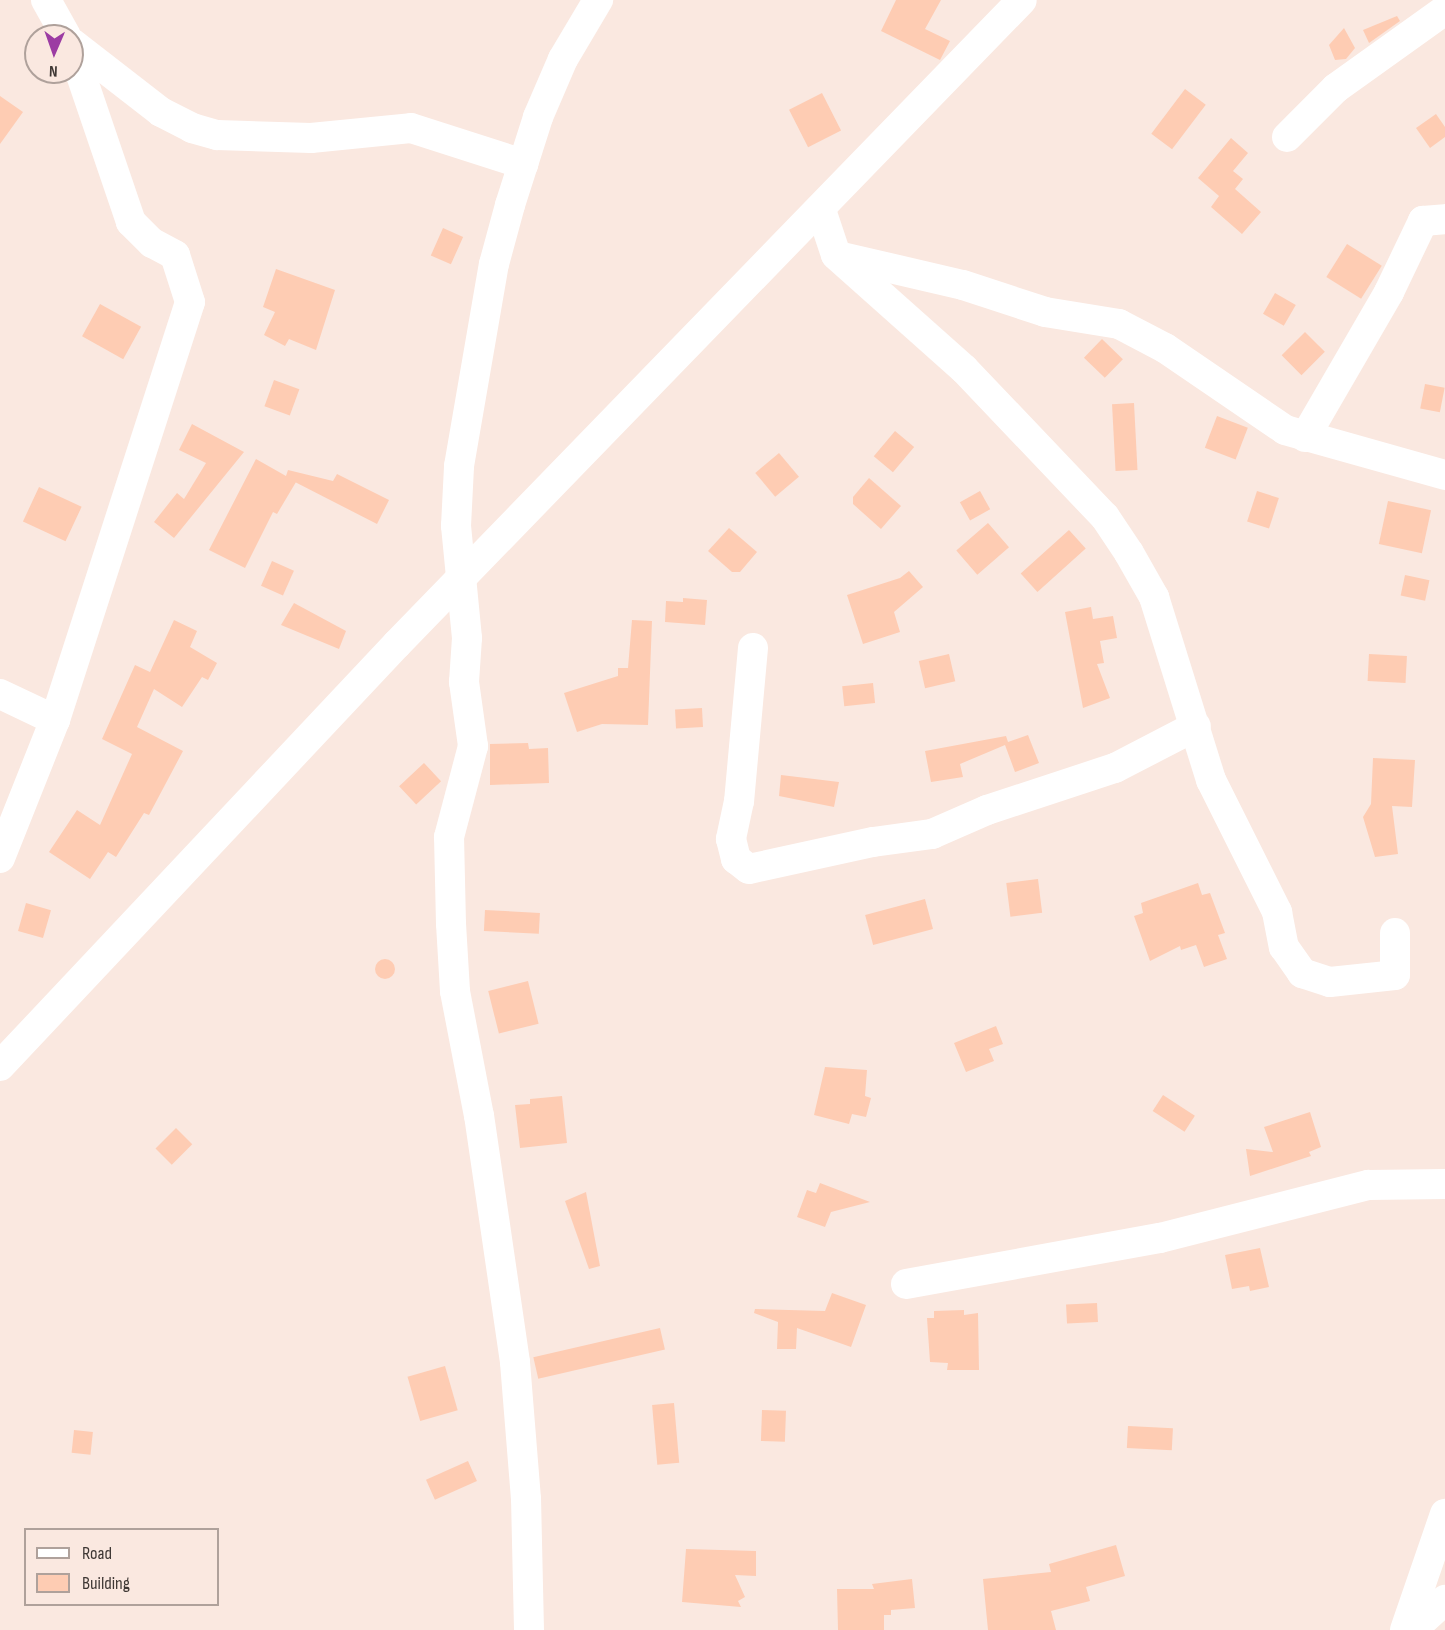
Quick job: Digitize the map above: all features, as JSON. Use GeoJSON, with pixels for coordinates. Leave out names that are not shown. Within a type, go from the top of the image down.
{"type":"FeatureCollection","features":[{"type":"Feature","properties":{"kind":"street"},"geometry":{"type":"LineString","coordinates":[[45,0],[59,24]]}},
{"type":"Feature","properties":{"kind":"street"},"geometry":{"type":"LineString","coordinates":[[529,1630],[526,1499],[515,1362],[478,1116],[455,991],[449,837],[473,746],[464,682],[466,611],[459,580],[459,466],[494,264],[523,164],[563,58],[598,0]]}},
{"type":"Feature","properties":{"kind":"street"},"geometry":{"type":"LineString","coordinates":[[0,1066],[459,580],[821,210],[1022,0]]}},
{"type":"Feature","properties":{"kind":"street"},"geometry":{"type":"LineString","coordinates":[[1287,137],[1336,88],[1445,10]]}},
{"type":"Feature","properties":{"kind":"street"},"geometry":{"type":"LineString","coordinates":[[84,52],[161,112],[192,128],[217,135],[311,138],[411,128],[523,164]]}},
{"type":"Feature","properties":{"kind":"street"},"geometry":{"type":"LineString","coordinates":[[0,858],[55,720],[190,302],[175,255],[152,243],[131,222],[84,84]]}},
{"type":"Feature","properties":{"kind":"street"},"geometry":{"type":"LineString","coordinates":[[821,210],[836,255],[964,369],[1105,517],[1154,597],[1228,820],[1277,912],[1284,946],[1302,973],[1330,982],[1395,975],[1395,933]]}},
{"type":"Feature","properties":{"kind":"street"},"geometry":{"type":"LineString","coordinates":[[1305,437],[1389,292],[1423,221],[1445,219]]}},
{"type":"Feature","properties":{"kind":"street"},"geometry":{"type":"LineString","coordinates":[[836,255],[963,285],[1045,312],[1119,324],[1174,354],[1269,422],[1305,437],[1445,475]]}},
{"type":"Feature","properties":{"kind":"street"},"geometry":{"type":"LineString","coordinates":[[753,648],[739,801],[731,839],[736,859],[749,869],[873,842],[932,834],[987,810],[1115,768],[1196,726]]}},
{"type":"Feature","properties":{"kind":"street"},"geometry":{"type":"LineString","coordinates":[[0,694],[55,720]]}},
{"type":"Feature","properties":{"kind":"street"},"geometry":{"type":"LineString","coordinates":[[906,1284],[1160,1238],[1368,1185],[1445,1184]]}},
{"type":"Feature","properties":{"kind":"street"},"geometry":{"type":"LineString","coordinates":[[1405,1630],[1445,1514]]}},
{"type":"Feature","properties":{"kind":"street"},"geometry":{"type":"LineString","coordinates":[[1412,1630],[1445,1600]]}},
{"type":"Feature","properties":{"kind":"building"},"geometry":{"type":"Polygon","coordinates":[[[896,0],[941,0],[925,29],[950,41],[940,60],[881,31],[896,0]]]}},
{"type":"Feature","properties":{"kind":"building"},"geometry":{"type":"Polygon","coordinates":[[[1397,16],[1400,21],[1369,43],[1363,30],[1397,16]]]}},
{"type":"Feature","properties":{"kind":"building"},"geometry":{"type":"Polygon","coordinates":[[[1344,28],[1355,48],[1346,59],[1335,60],[1329,45],[1344,28]]]}},
{"type":"Feature","properties":{"kind":"building"},"geometry":{"type":"Polygon","coordinates":[[[1185,89],[1206,105],[1172,149],[1151,134],[1185,89]]]}},
{"type":"Feature","properties":{"kind":"building"},"geometry":{"type":"Polygon","coordinates":[[[822,93],[841,130],[808,147],[789,110],[822,93]]]}},
{"type":"Feature","properties":{"kind":"building"},"geometry":{"type":"Polygon","coordinates":[[[0,96],[23,112],[0,144],[0,96]]]}},
{"type":"Feature","properties":{"kind":"building"},"geometry":{"type":"Polygon","coordinates":[[[1436,114],[1445,127],[1445,137],[1430,148],[1416,128],[1436,114]]]}},
{"type":"Feature","properties":{"kind":"building"},"geometry":{"type":"Polygon","coordinates":[[[1231,138],[1248,153],[1233,171],[1243,179],[1235,189],[1261,212],[1242,234],[1211,207],[1219,196],[1198,178],[1231,138]]]}},
{"type":"Feature","properties":{"kind":"building"},"geometry":{"type":"Polygon","coordinates":[[[443,228],[463,237],[451,264],[431,255],[443,228]]]}},
{"type":"Feature","properties":{"kind":"building"},"geometry":{"type":"Polygon","coordinates":[[[1347,244],[1382,266],[1361,299],[1326,277],[1347,244]]]}},
{"type":"Feature","properties":{"kind":"building"},"geometry":{"type":"Polygon","coordinates":[[[276,269],[335,290],[316,350],[289,339],[285,346],[264,335],[275,312],[263,307],[276,269]]]}},
{"type":"Feature","properties":{"kind":"building"},"geometry":{"type":"Polygon","coordinates":[[[1275,293],[1296,305],[1284,326],[1263,314],[1275,293]]]}},
{"type":"Feature","properties":{"kind":"building"},"geometry":{"type":"Polygon","coordinates":[[[100,304],[141,327],[123,359],[82,336],[100,304]]]}},
{"type":"Feature","properties":{"kind":"building"},"geometry":{"type":"Polygon","coordinates":[[[1305,332],[1325,352],[1301,375],[1282,355],[1305,332]]]}},
{"type":"Feature","properties":{"kind":"building"},"geometry":{"type":"Polygon","coordinates":[[[1102,339],[1123,359],[1105,378],[1084,358],[1102,339]]]}},
{"type":"Feature","properties":{"kind":"building"},"geometry":{"type":"Polygon","coordinates":[[[274,380],[299,389],[290,416],[264,406],[274,380]]]}},
{"type":"Feature","properties":{"kind":"building"},"geometry":{"type":"Polygon","coordinates":[[[1425,384],[1445,388],[1440,412],[1420,409],[1425,384]]]}},
{"type":"Feature","properties":{"kind":"building"},"geometry":{"type":"Polygon","coordinates":[[[1134,403],[1138,470],[1116,471],[1112,404],[1134,403]]]}},
{"type":"Feature","properties":{"kind":"building"},"geometry":{"type":"Polygon","coordinates":[[[1217,416],[1248,428],[1236,460],[1205,448],[1217,416]]]}},
{"type":"Feature","properties":{"kind":"building"},"geometry":{"type":"Polygon","coordinates":[[[192,424],[244,452],[174,538],[154,522],[177,493],[184,499],[206,463],[179,450],[192,424]]]}},
{"type":"Feature","properties":{"kind":"building"},"geometry":{"type":"Polygon","coordinates":[[[895,431],[914,447],[893,472],[874,456],[895,431]]]}},
{"type":"Feature","properties":{"kind":"building"},"geometry":{"type":"Polygon","coordinates":[[[779,453],[799,477],[775,497],[755,473],[779,453]]]}},
{"type":"Feature","properties":{"kind":"building"},"geometry":{"type":"Polygon","coordinates":[[[256,459],[286,476],[288,470],[333,481],[337,474],[389,500],[377,524],[296,482],[277,514],[273,512],[245,568],[209,550],[256,459]]]}},
{"type":"Feature","properties":{"kind":"building"},"geometry":{"type":"Polygon","coordinates":[[[869,478],[901,506],[881,529],[853,504],[853,497],[869,478]]]}},
{"type":"Feature","properties":{"kind":"building"},"geometry":{"type":"Polygon","coordinates":[[[39,487],[82,507],[66,541],[23,521],[39,487]]]}},
{"type":"Feature","properties":{"kind":"building"},"geometry":{"type":"Polygon","coordinates":[[[980,491],[990,509],[970,521],[960,502],[980,491]]]}},
{"type":"Feature","properties":{"kind":"building"},"geometry":{"type":"Polygon","coordinates":[[[1257,491],[1279,498],[1269,529],[1247,521],[1257,491]]]}},
{"type":"Feature","properties":{"kind":"building"},"geometry":{"type":"Polygon","coordinates":[[[1388,501],[1431,510],[1422,553],[1379,544],[1388,501]]]}},
{"type":"Feature","properties":{"kind":"building"},"geometry":{"type":"Polygon","coordinates":[[[988,523],[1009,547],[977,575],[956,551],[988,523]]]}},
{"type":"Feature","properties":{"kind":"building"},"geometry":{"type":"Polygon","coordinates":[[[729,528],[757,552],[740,572],[732,572],[708,551],[729,528]]]}},
{"type":"Feature","properties":{"kind":"building"},"geometry":{"type":"Polygon","coordinates":[[[1069,530],[1086,549],[1037,592],[1021,573],[1069,530]]]}},
{"type":"Feature","properties":{"kind":"building"},"geometry":{"type":"Polygon","coordinates":[[[272,561],[294,571],[283,595],[261,586],[272,561]]]}},
{"type":"Feature","properties":{"kind":"building"},"geometry":{"type":"Polygon","coordinates":[[[909,571],[923,587],[894,612],[900,632],[863,644],[847,595],[900,578],[909,571]]]}},
{"type":"Feature","properties":{"kind":"building"},"geometry":{"type":"Polygon","coordinates":[[[1405,575],[1429,580],[1425,601],[1401,596],[1405,575]]]}},
{"type":"Feature","properties":{"kind":"building"},"geometry":{"type":"Polygon","coordinates":[[[683,598],[707,600],[705,625],[665,622],[666,601],[683,602],[683,598]]]}},
{"type":"Feature","properties":{"kind":"building"},"geometry":{"type":"Polygon","coordinates":[[[294,603],[346,631],[339,649],[281,625],[294,603]]]}},
{"type":"Feature","properties":{"kind":"building"},"geometry":{"type":"Polygon","coordinates":[[[1091,607],[1093,619],[1113,616],[1117,638],[1100,641],[1104,663],[1097,664],[1110,698],[1083,708],[1065,612],[1091,607]]]}},
{"type":"Feature","properties":{"kind":"building"},"geometry":{"type":"Polygon","coordinates":[[[174,620],[197,631],[190,647],[217,663],[208,680],[202,677],[182,707],[154,689],[137,727],[183,751],[149,815],[144,813],[116,857],[108,852],[90,879],[49,852],[77,810],[100,825],[132,754],[102,739],[135,665],[150,672],[174,620]]]}},
{"type":"Feature","properties":{"kind":"building"},"geometry":{"type":"Polygon","coordinates":[[[632,620],[652,621],[648,725],[602,724],[577,732],[564,693],[618,676],[618,668],[628,668],[632,620]]]}},
{"type":"Feature","properties":{"kind":"building"},"geometry":{"type":"Polygon","coordinates":[[[949,654],[955,681],[925,688],[919,661],[949,654]]]}},
{"type":"Feature","properties":{"kind":"building"},"geometry":{"type":"Polygon","coordinates":[[[1369,654],[1407,656],[1406,683],[1368,681],[1369,654]]]}},
{"type":"Feature","properties":{"kind":"building"},"geometry":{"type":"Polygon","coordinates":[[[873,683],[875,703],[844,706],[842,686],[873,683]]]}},
{"type":"Feature","properties":{"kind":"building"},"geometry":{"type":"Polygon","coordinates":[[[702,708],[703,727],[676,728],[675,709],[702,708]]]}},
{"type":"Feature","properties":{"kind":"building"},"geometry":{"type":"Polygon","coordinates":[[[1028,735],[1039,763],[1015,772],[1005,745],[960,764],[963,777],[931,782],[925,751],[1006,736],[1008,742],[1028,735]]]}},
{"type":"Feature","properties":{"kind":"building"},"geometry":{"type":"Polygon","coordinates":[[[528,743],[529,749],[548,748],[549,783],[490,785],[490,744],[528,743]]]}},
{"type":"Feature","properties":{"kind":"building"},"geometry":{"type":"Polygon","coordinates":[[[1373,758],[1415,760],[1412,807],[1392,806],[1398,854],[1375,857],[1363,817],[1371,804],[1373,758]]]}},
{"type":"Feature","properties":{"kind":"building"},"geometry":{"type":"Polygon","coordinates":[[[424,763],[441,781],[416,804],[399,786],[424,763]]]}},
{"type":"Feature","properties":{"kind":"building"},"geometry":{"type":"Polygon","coordinates":[[[781,775],[839,782],[834,807],[779,796],[781,775]]]}},
{"type":"Feature","properties":{"kind":"building"},"geometry":{"type":"Polygon","coordinates":[[[1038,879],[1042,913],[1010,917],[1006,883],[1038,879]]]}},
{"type":"Feature","properties":{"kind":"building"},"geometry":{"type":"Polygon","coordinates":[[[1198,883],[1202,895],[1210,893],[1225,933],[1218,935],[1227,959],[1204,967],[1196,945],[1181,950],[1180,946],[1150,961],[1134,916],[1143,913],[1141,903],[1198,883]]]}},
{"type":"Feature","properties":{"kind":"building"},"geometry":{"type":"Polygon","coordinates":[[[925,899],[933,929],[873,945],[865,915],[925,899]]]}},
{"type":"Feature","properties":{"kind":"building"},"geometry":{"type":"Polygon","coordinates":[[[26,903],[51,910],[43,938],[18,931],[26,903]]]}},
{"type":"Feature","properties":{"kind":"building"},"geometry":{"type":"Polygon","coordinates":[[[485,910],[540,913],[539,934],[484,931],[485,910]]]}},
{"type":"Feature","properties":{"kind":"building"},"geometry":{"type":"Polygon","coordinates":[[[385,959],[392,962],[395,969],[392,976],[385,979],[378,976],[375,969],[378,962],[385,959]]]}},
{"type":"Feature","properties":{"kind":"building"},"geometry":{"type":"Polygon","coordinates":[[[528,981],[539,1024],[499,1034],[488,991],[528,981]]]}},
{"type":"Feature","properties":{"kind":"building"},"geometry":{"type":"Polygon","coordinates":[[[996,1026],[1003,1044],[989,1049],[994,1061],[966,1072],[954,1043],[996,1026]]]}},
{"type":"Feature","properties":{"kind":"building"},"geometry":{"type":"Polygon","coordinates":[[[825,1067],[867,1070],[865,1096],[871,1098],[866,1117],[852,1114],[849,1124],[814,1115],[825,1067]]]}},
{"type":"Feature","properties":{"kind":"building"},"geometry":{"type":"Polygon","coordinates":[[[1163,1095],[1195,1116],[1185,1132],[1153,1111],[1163,1095]]]}},
{"type":"Feature","properties":{"kind":"building"},"geometry":{"type":"Polygon","coordinates":[[[562,1096],[567,1143],[520,1148],[515,1105],[530,1104],[530,1099],[562,1096]]]}},
{"type":"Feature","properties":{"kind":"building"},"geometry":{"type":"Polygon","coordinates":[[[1310,1112],[1321,1147],[1309,1152],[1311,1156],[1250,1176],[1246,1149],[1273,1152],[1264,1127],[1310,1112]]]}},
{"type":"Feature","properties":{"kind":"building"},"geometry":{"type":"Polygon","coordinates":[[[176,1128],[192,1144],[172,1165],[155,1149],[176,1128]]]}},
{"type":"Feature","properties":{"kind":"building"},"geometry":{"type":"Polygon","coordinates":[[[820,1183],[870,1202],[831,1212],[825,1227],[797,1217],[807,1190],[816,1193],[820,1183]]]}},
{"type":"Feature","properties":{"kind":"building"},"geometry":{"type":"Polygon","coordinates":[[[586,1192],[600,1266],[589,1269],[565,1201],[586,1192]]]}},
{"type":"Feature","properties":{"kind":"building"},"geometry":{"type":"Polygon","coordinates":[[[1260,1248],[1269,1287],[1250,1291],[1249,1286],[1232,1289],[1225,1255],[1260,1248]]]}},
{"type":"Feature","properties":{"kind":"building"},"geometry":{"type":"Polygon","coordinates":[[[832,1293],[866,1305],[851,1347],[797,1328],[796,1349],[777,1349],[778,1322],[754,1313],[755,1309],[825,1311],[832,1293]]]}},
{"type":"Feature","properties":{"kind":"building"},"geometry":{"type":"Polygon","coordinates":[[[1097,1303],[1098,1322],[1067,1324],[1066,1305],[1097,1303]]]}},
{"type":"Feature","properties":{"kind":"building"},"geometry":{"type":"Polygon","coordinates":[[[964,1310],[964,1315],[978,1313],[979,1370],[947,1370],[948,1363],[930,1362],[927,1318],[934,1318],[934,1311],[964,1310]]]}},
{"type":"Feature","properties":{"kind":"building"},"geometry":{"type":"Polygon","coordinates":[[[660,1328],[665,1349],[538,1379],[533,1357],[660,1328]]]}},
{"type":"Feature","properties":{"kind":"building"},"geometry":{"type":"Polygon","coordinates":[[[445,1366],[458,1410],[420,1421],[408,1377],[445,1366]]]}},
{"type":"Feature","properties":{"kind":"building"},"geometry":{"type":"Polygon","coordinates":[[[674,1403],[679,1463],[657,1465],[652,1405],[674,1403]]]}},
{"type":"Feature","properties":{"kind":"building"},"geometry":{"type":"Polygon","coordinates":[[[762,1410],[786,1411],[785,1442],[761,1441],[762,1410]]]}},
{"type":"Feature","properties":{"kind":"building"},"geometry":{"type":"Polygon","coordinates":[[[1128,1426],[1173,1428],[1172,1450],[1127,1448],[1128,1426]]]}},
{"type":"Feature","properties":{"kind":"building"},"geometry":{"type":"Polygon","coordinates":[[[74,1430],[93,1432],[90,1455],[72,1453],[74,1430]]]}},
{"type":"Feature","properties":{"kind":"building"},"geometry":{"type":"Polygon","coordinates":[[[468,1461],[477,1481],[435,1500],[426,1480],[468,1461]]]}},
{"type":"Feature","properties":{"kind":"building"},"geometry":{"type":"Polygon","coordinates":[[[1116,1545],[1125,1576],[1086,1587],[1090,1601],[1051,1611],[1056,1630],[988,1630],[983,1579],[1051,1572],[1049,1564],[1116,1545]]]}},
{"type":"Feature","properties":{"kind":"building"},"geometry":{"type":"Polygon","coordinates":[[[686,1549],[756,1551],[756,1576],[735,1575],[745,1597],[738,1601],[741,1607],[682,1602],[686,1549]]]}},
{"type":"Feature","properties":{"kind":"building"},"geometry":{"type":"Polygon","coordinates":[[[912,1579],[915,1608],[891,1610],[891,1615],[884,1615],[884,1630],[838,1630],[837,1589],[874,1589],[872,1584],[912,1579]]]}}]}
